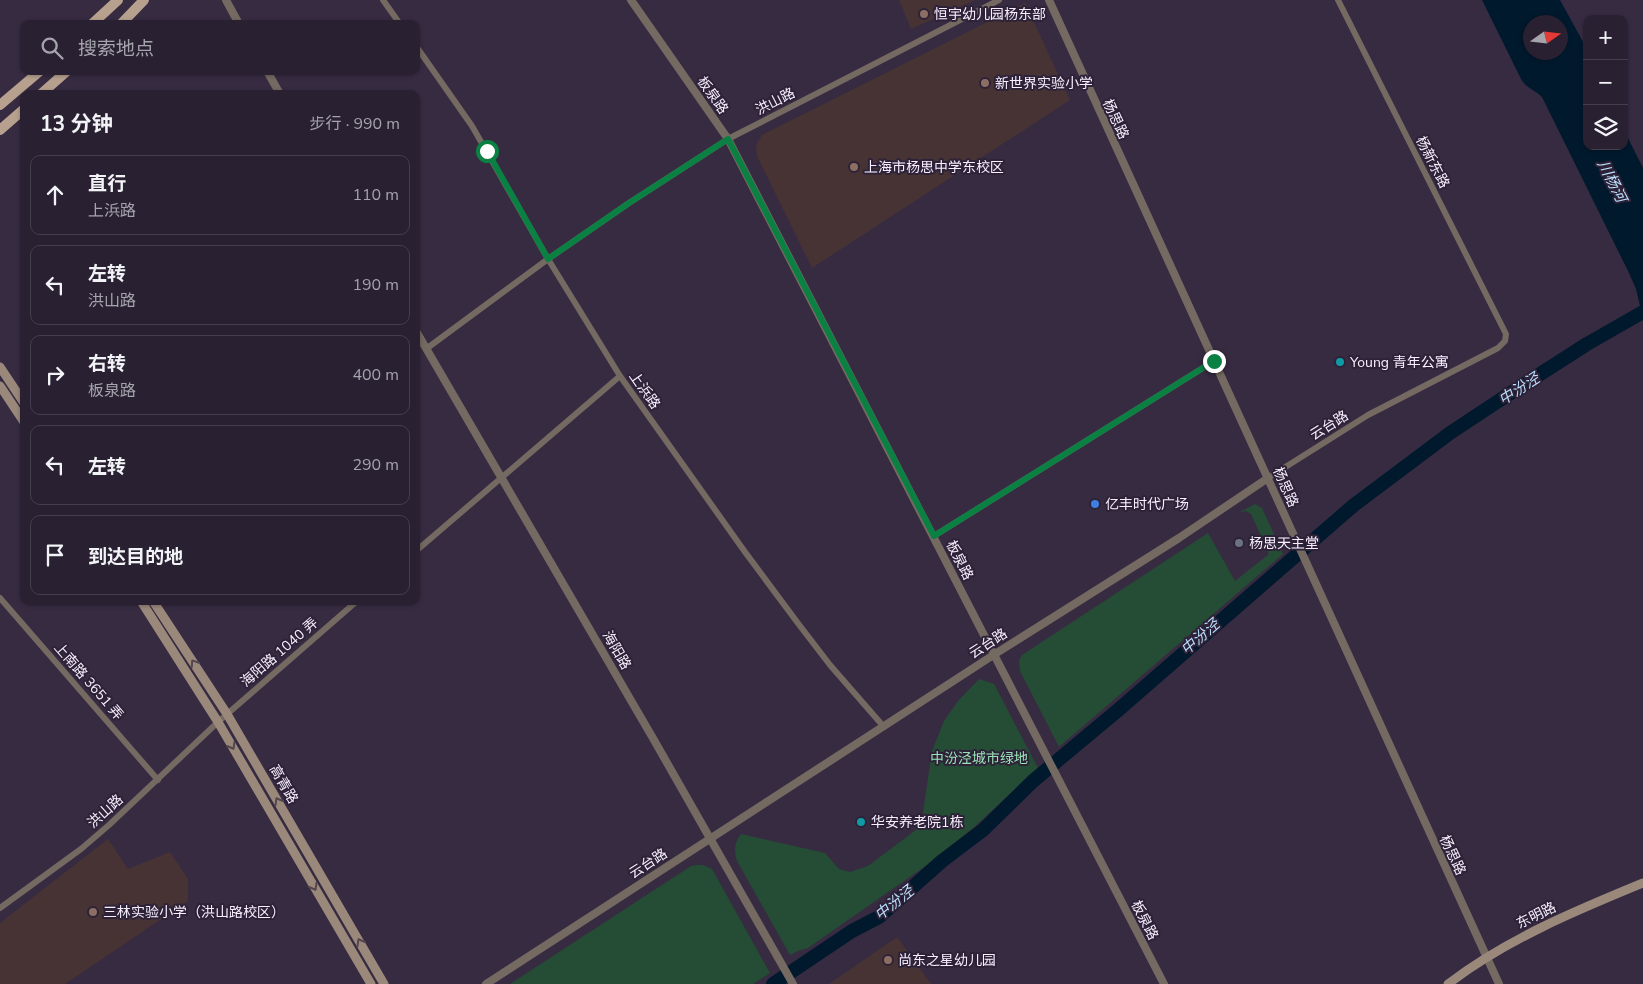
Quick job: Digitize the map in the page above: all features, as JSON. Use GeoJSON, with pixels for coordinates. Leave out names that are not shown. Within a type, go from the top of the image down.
{"type":"FeatureCollection","features":[{"type":"Feature","properties":{"kind":"main road"},"geometry":{"type":"LineString","coordinates":[[96,20],[118,0]]}},
{"type":"Feature","properties":{"kind":"main road"},"geometry":{"type":"LineString","coordinates":[[125,20],[144,0]]}},
{"type":"Feature","properties":{"kind":"main road"},"geometry":{"type":"LineString","coordinates":[[0,105],[35,75]]}},
{"type":"Feature","properties":{"kind":"main road"},"geometry":{"type":"LineString","coordinates":[[46,90],[62,75]]}},
{"type":"Feature","properties":{"kind":"main road"},"geometry":{"type":"LineString","coordinates":[[0,130],[20,112]]}},
{"type":"Feature","properties":{"kind":"main road"},"geometry":{"type":"LineString","coordinates":[[0,367],[20,397]]}},
{"type":"Feature","properties":{"kind":"main road"},"geometry":{"type":"LineString","coordinates":[[0,386],[20,416]]}},
{"type":"Feature","properties":{"kind":"main road","name":"高青路"},"geometry":{"type":"LineString","coordinates":[[144,605],[218,722],[371,984]]}},
{"type":"Feature","properties":{"kind":"main road","name":"高青路"},"geometry":{"type":"LineString","coordinates":[[156,605],[227,714],[384,984]]}},
{"type":"Feature","properties":{"kind":"main road","name":"东明路"},"geometry":{"type":"LineString","coordinates":[[1448,984],[1510,943],[1573,912],[1643,883]]}},
{"type":"Feature","properties":{"kind":"street"},"geometry":{"type":"LineString","coordinates":[[226,0],[237,20]]}},
{"type":"Feature","properties":{"kind":"street"},"geometry":{"type":"LineString","coordinates":[[383,0],[397,20]]}},
{"type":"Feature","properties":{"kind":"street","name":"板泉路"},"geometry":{"type":"LineString","coordinates":[[631,0],[728,139],[1164,984]]}},
{"type":"Feature","properties":{"kind":"street","name":"洪山路"},"geometry":{"type":"LineString","coordinates":[[426,349],[548,259],[629,203],[728,139],[999,0]]}},
{"type":"Feature","properties":{"kind":"street","name":"杨思路"},"geometry":{"type":"LineString","coordinates":[[1049,0],[1498,984]]}},
{"type":"Feature","properties":{"kind":"street","name":"杨新东路"},"geometry":{"type":"LineString","coordinates":[[1338,0],[1506,334]]}},
{"type":"Feature","properties":{"kind":"street","name":"上浜路"},"geometry":{"type":"LineString","coordinates":[[420,52],[472,126],[548,259],[620,376],[797,622],[830,665],[884,727]]}},
{"type":"Feature","properties":{"kind":"street"},"geometry":{"type":"LineString","coordinates":[[269,75],[278,90]]}},
{"type":"Feature","properties":{"kind":"street","name":"云台路"},"geometry":{"type":"LineString","coordinates":[[486,984],[709,838],[1368,415],[1498,348],[1505,340],[1506,334]]}},
{"type":"Feature","properties":{"kind":"street","name":"海阳路"},"geometry":{"type":"LineString","coordinates":[[420,338],[649,731],[793,984]]}},
{"type":"Feature","properties":{"kind":"street"},"geometry":{"type":"LineString","coordinates":[[934,536],[1214,361]]}},
{"type":"Feature","properties":{"kind":"street"},"geometry":{"type":"LineString","coordinates":[[420,547],[620,376]]}},
{"type":"Feature","properties":{"kind":"street","name":"上南路 3651 弄"},"geometry":{"type":"LineString","coordinates":[[0,598],[158,780]]}},
{"type":"Feature","properties":{"kind":"street","name":"海阳路 1040 弄"},"geometry":{"type":"LineString","coordinates":[[218,722],[352,605]]}},
{"type":"Feature","properties":{"kind":"street","name":"洪山路"},"geometry":{"type":"LineString","coordinates":[[0,908],[96,837],[218,722]]}},
{"type":"Feature","properties":{"kind":"shaded area","name":"恒宇幼儿园杨东部"},"geometry":{"type":"Polygon","coordinates":[[[899,0],[975,0],[911,29],[899,0]]]}},
{"type":"Feature","properties":{"kind":"shaded area"},"geometry":{"type":"Polygon","coordinates":[[[1025,3],[1070,100],[812,268],[757,156],[756,145],[762,135],[1025,3]]]}},
{"type":"Feature","properties":{"kind":"shaded area","name":"三林实验小学（洪山路校区）"},"geometry":{"type":"Polygon","coordinates":[[[108,839],[128,869],[170,852],[188,879],[188,901],[65,984],[0,984],[0,923],[108,839]]]}},
{"type":"Feature","properties":{"kind":"shaded area","name":"尚东之星幼儿园"},"geometry":{"type":"Polygon","coordinates":[[[897,937],[931,984],[829,984],[897,937]]]}},
{"type":"Feature","properties":{"kind":"green space","name":"中汾泾城市绿地"},"geometry":{"type":"Polygon","coordinates":[[[1255,504],[1262,508],[1283,554],[1059,747],[1020,671],[1019,660],[1022,655],[1208,533],[1235,581],[1269,554],[1251,514],[1246,511],[1238,513],[1255,504]]]}},
{"type":"Feature","properties":{"kind":"green space","name":"中汾泾城市绿地"},"geometry":{"type":"Polygon","coordinates":[[[979,679],[994,684],[1038,768],[973,828],[927,865],[808,948],[790,955],[737,861],[735,847],[741,834],[825,853],[839,869],[850,872],[868,866],[921,826],[932,751],[944,721],[958,701],[979,679]]]}},
{"type":"Feature","properties":{"kind":"green space"},"geometry":{"type":"Polygon","coordinates":[[[703,865],[712,869],[770,973],[753,984],[510,984],[691,866],[703,865]]]}},
{"type":"Feature","properties":{"kind":"water","name":"川杨河"},"geometry":{"type":"Polygon","coordinates":[[[1482,0],[1560,0],[1583,42],[1583,150],[1628,150],[1628,138],[1643,168],[1643,319],[1636,289],[1629,273],[1542,97],[1525,85],[1482,0]]]}},
{"type":"Feature","properties":{"kind":"waterway","name":"中汾泾"},"geometry":{"type":"LineString","coordinates":[[773,984],[852,931],[879,917],[942,861],[983,830],[1033,781],[1117,711],[1354,505],[1450,433],[1587,344],[1643,312]]}},
{"type":"Feature","properties":{"kind":"place","name":"恒宇幼儿园杨东部"},"geometry":{"type":"Point","coordinates":[924,14]}},
{"type":"Feature","properties":{"kind":"place","name":"新世界实验小学"},"geometry":{"type":"Point","coordinates":[985,83]}},
{"type":"Feature","properties":{"kind":"place","name":"上海市杨思中学东校区"},"geometry":{"type":"Point","coordinates":[854,167]}},
{"type":"Feature","properties":{"kind":"place","name":"Young 青年公寓"},"geometry":{"type":"Point","coordinates":[1340,362]}},
{"type":"Feature","properties":{"kind":"place","name":"亿丰时代广场"},"geometry":{"type":"Point","coordinates":[1095,504]}},
{"type":"Feature","properties":{"kind":"place","name":"杨思天主堂"},"geometry":{"type":"Point","coordinates":[1239,543]}},
{"type":"Feature","properties":{"kind":"place","name":"华安养老院1栋"},"geometry":{"type":"Point","coordinates":[861,822]}},
{"type":"Feature","properties":{"kind":"place","name":"三林实验小学（洪山路校区）"},"geometry":{"type":"Point","coordinates":[93,912]}},
{"type":"Feature","properties":{"kind":"place","name":"尚东之星幼儿园"},"geometry":{"type":"Point","coordinates":[888,960]}},
{"type":"Feature","properties":{"kind":"route"},"geometry":{"type":"LineString","coordinates":[[487,151],[548,259],[629,203],[728,139],[934,536],[1214,361]]}}]}
